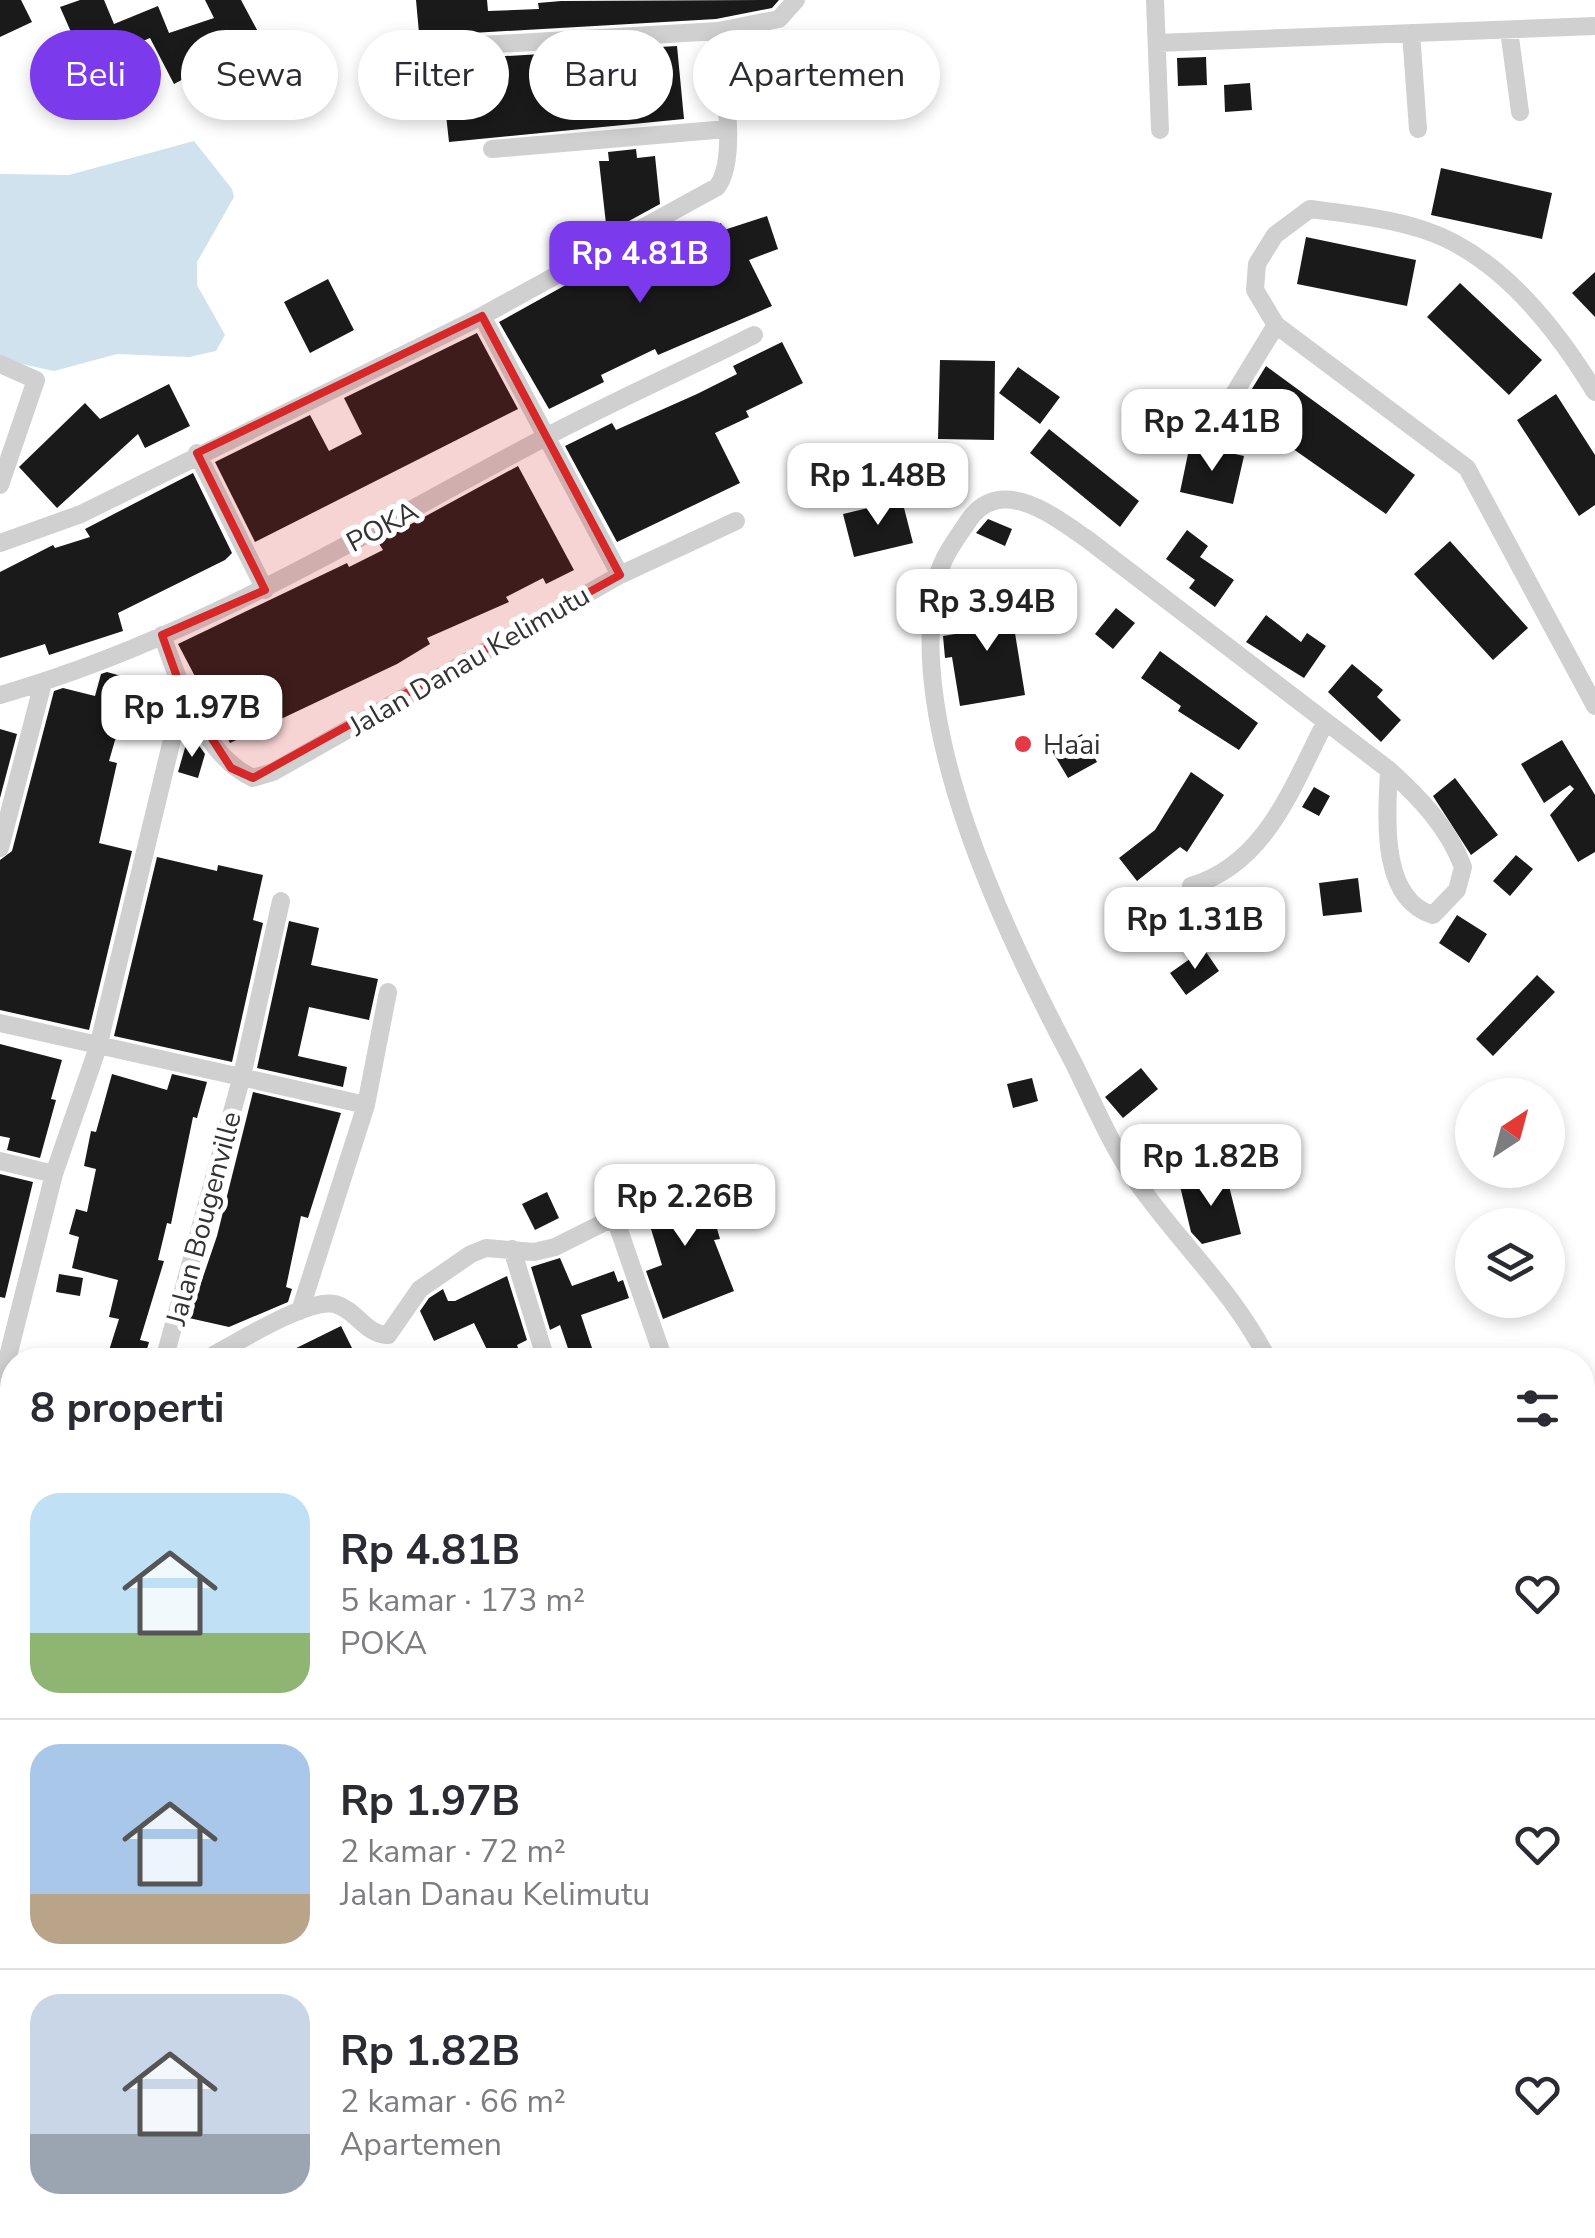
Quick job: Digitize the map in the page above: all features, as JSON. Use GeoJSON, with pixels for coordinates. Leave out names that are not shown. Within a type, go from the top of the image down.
{"type":"FeatureCollection","features":[{"type":"Feature","properties":{"kind":"street"},"geometry":{"type":"LineString","coordinates":[[723,30],[779,19],[796,0]]}},
{"type":"Feature","properties":{"kind":"street"},"geometry":{"type":"LineString","coordinates":[[1155,0],[1160,130]]}},
{"type":"Feature","properties":{"kind":"street"},"geometry":{"type":"LineString","coordinates":[[1156,42],[1595,26]]}},
{"type":"Feature","properties":{"kind":"street"},"geometry":{"type":"LineString","coordinates":[[1509,30],[1520,112]]}},
{"type":"Feature","properties":{"kind":"street"},"geometry":{"type":"LineString","coordinates":[[509,43],[693,32]]}},
{"type":"Feature","properties":{"kind":"street"},"geometry":{"type":"LineString","coordinates":[[1411,34],[1418,129]]}},
{"type":"Feature","properties":{"kind":"street"},"geometry":{"type":"LineString","coordinates":[[0,542],[81,514],[197,453],[482,316],[718,188],[724,179],[727,120]]}},
{"type":"Feature","properties":{"kind":"street"},"geometry":{"type":"LineString","coordinates":[[492,149],[728,129]]}},
{"type":"Feature","properties":{"kind":"street"},"geometry":{"type":"LineString","coordinates":[[1595,392],[1566,345],[1493,269],[1428,231],[1310,209],[1275,235],[1257,264],[1255,290],[1276,326],[1467,468],[1595,706]]}},
{"type":"Feature","properties":{"kind":"street"},"geometry":{"type":"LineString","coordinates":[[482,316],[620,575]]}},
{"type":"Feature","properties":{"kind":"street"},"geometry":{"type":"LineString","coordinates":[[1228,435],[1226,407],[1276,326]]}},
{"type":"Feature","properties":{"kind":"street","name":"POKA"},"geometry":{"type":"LineString","coordinates":[[0,695],[43,683],[162,636],[264,590],[545,438],[754,335]]}},
{"type":"Feature","properties":{"kind":"street"},"geometry":{"type":"LineString","coordinates":[[0,364],[36,380],[0,486]]}},
{"type":"Feature","properties":{"kind":"street"},"geometry":{"type":"LineString","coordinates":[[197,453],[264,590]]}},
{"type":"Feature","properties":{"kind":"street"},"geometry":{"type":"LineString","coordinates":[[1262,1348],[1246,1317],[1134,1178],[1008,939],[957,798],[930,652],[938,578],[950,548],[974,513],[990,502],[1021,500],[1046,511],[1388,770],[1442,825],[1463,867],[1457,890],[1432,915],[1420,911],[1404,897],[1393,862],[1386,817],[1388,770]]}},
{"type":"Feature","properties":{"kind":"street","name":"Jalan Danau Kelimutu"},"geometry":{"type":"LineString","coordinates":[[162,636],[183,694],[231,768],[253,778],[620,575],[736,521]]}},
{"type":"Feature","properties":{"kind":"street"},"geometry":{"type":"LineString","coordinates":[[0,848],[43,683]]}},
{"type":"Feature","properties":{"kind":"street"},"geometry":{"type":"LineString","coordinates":[[4,1348],[9,1306],[98,1047],[183,694]]}},
{"type":"Feature","properties":{"kind":"street"},"geometry":{"type":"LineString","coordinates":[[1191,886],[1217,878],[1257,844],[1325,723]]}},
{"type":"Feature","properties":{"kind":"street","name":"Jalan Bougenville"},"geometry":{"type":"LineString","coordinates":[[167,1348],[242,1076],[281,901]]}},
{"type":"Feature","properties":{"kind":"street"},"geometry":{"type":"LineString","coordinates":[[300,1311],[366,1106],[388,992]]}},
{"type":"Feature","properties":{"kind":"street"},"geometry":{"type":"LineString","coordinates":[[0,1023],[366,1106]]}},
{"type":"Feature","properties":{"kind":"street"},"geometry":{"type":"LineString","coordinates":[[0,1162],[54,1174]]}},
{"type":"Feature","properties":{"kind":"street"},"geometry":{"type":"LineString","coordinates":[[228,1348],[300,1311],[325,1303],[338,1305],[368,1330],[388,1335],[420,1288],[486,1248],[534,1252],[555,1247],[610,1220],[615,1222],[660,1348]]}},
{"type":"Feature","properties":{"kind":"street"},"geometry":{"type":"LineString","coordinates":[[512,1249],[542,1348]]}},
{"type":"Feature","properties":{"kind":"highlighted area"},"geometry":{"type":"Polygon","coordinates":[[[482,316],[620,575],[253,778],[231,768],[183,694],[162,635],[265,590],[197,453],[482,316]]]}},
{"type":"Feature","properties":{"kind":"water"},"geometry":{"type":"Polygon","coordinates":[[[194,141],[232,189],[234,197],[197,262],[197,285],[225,335],[216,351],[189,357],[117,354],[54,371],[0,359],[0,174],[69,175],[194,141]]]}},
{"type":"Feature","properties":{"kind":"building"},"geometry":{"type":"Polygon","coordinates":[[[0,0],[21,0],[32,22],[0,37],[0,0]]]}},
{"type":"Feature","properties":{"kind":"building"},"geometry":{"type":"Polygon","coordinates":[[[80,0],[104,0],[114,24],[158,6],[169,33],[214,18],[205,0],[241,0],[257,30],[181,30],[181,80],[174,84],[161,59],[161,30],[70,30],[60,7],[80,0]]]}},
{"type":"Feature","properties":{"kind":"building"},"geometry":{"type":"Polygon","coordinates":[[[416,0],[487,0],[488,11],[539,9],[538,3],[561,1],[779,0],[772,8],[716,19],[509,31],[419,30],[416,0]]]}},
{"type":"Feature","properties":{"kind":"building"},"geometry":{"type":"Polygon","coordinates":[[[673,46],[677,46],[684,119],[449,142],[447,120],[509,120],[509,56],[529,55],[529,120],[673,120],[673,46]]]}},
{"type":"Feature","properties":{"kind":"building"},"geometry":{"type":"Polygon","coordinates":[[[1206,57],[1207,85],[1178,86],[1177,58],[1206,57]]]}},
{"type":"Feature","properties":{"kind":"building"},"geometry":{"type":"Polygon","coordinates":[[[1250,83],[1252,110],[1225,112],[1224,85],[1250,83]]]}},
{"type":"Feature","properties":{"kind":"building"},"geometry":{"type":"Polygon","coordinates":[[[636,149],[637,158],[655,156],[660,204],[607,233],[599,161],[609,161],[608,152],[636,149]]]}},
{"type":"Feature","properties":{"kind":"building"},"geometry":{"type":"Polygon","coordinates":[[[1441,168],[1552,193],[1542,239],[1431,215],[1441,168]]]}},
{"type":"Feature","properties":{"kind":"building"},"geometry":{"type":"Polygon","coordinates":[[[767,216],[778,249],[749,260],[772,306],[658,355],[655,349],[601,375],[604,382],[549,409],[499,322],[663,231],[663,238],[687,227],[692,237],[721,223],[724,230],[767,216]]]}},
{"type":"Feature","properties":{"kind":"building"},"geometry":{"type":"Polygon","coordinates":[[[1306,237],[1416,260],[1407,306],[1297,284],[1306,237]]]}},
{"type":"Feature","properties":{"kind":"building"},"geometry":{"type":"Polygon","coordinates":[[[1595,272],[1595,317],[1572,293],[1595,272]]]}},
{"type":"Feature","properties":{"kind":"building"},"geometry":{"type":"Polygon","coordinates":[[[328,279],[354,330],[310,353],[284,302],[328,279]]]}},
{"type":"Feature","properties":{"kind":"building"},"geometry":{"type":"Polygon","coordinates":[[[1460,283],[1542,360],[1509,395],[1427,317],[1460,283]]]}},
{"type":"Feature","properties":{"kind":"building"},"geometry":{"type":"Polygon","coordinates":[[[477,333],[518,409],[255,542],[215,462],[310,415],[329,451],[362,434],[344,398],[477,333]]]}},
{"type":"Feature","properties":{"kind":"building"},"geometry":{"type":"Polygon","coordinates":[[[782,342],[803,383],[746,411],[749,417],[715,433],[740,483],[617,542],[565,446],[612,423],[616,430],[697,394],[737,374],[733,366],[782,342]]]}},
{"type":"Feature","properties":{"kind":"building"},"geometry":{"type":"Polygon","coordinates":[[[940,360],[995,361],[994,440],[938,439],[940,360]]]}},
{"type":"Feature","properties":{"kind":"building"},"geometry":{"type":"Polygon","coordinates":[[[1266,366],[1415,475],[1386,514],[1266,430],[1262,435],[1239,419],[1239,410],[1266,366]]]}},
{"type":"Feature","properties":{"kind":"building"},"geometry":{"type":"Polygon","coordinates":[[[1018,367],[1060,397],[1040,424],[999,393],[1018,367]]]}},
{"type":"Feature","properties":{"kind":"building"},"geometry":{"type":"Polygon","coordinates":[[[169,384],[190,426],[145,448],[138,434],[57,508],[19,467],[85,403],[100,419],[169,384]]]}},
{"type":"Feature","properties":{"kind":"building"},"geometry":{"type":"Polygon","coordinates":[[[1556,394],[1595,455],[1595,505],[1579,516],[1517,420],[1556,394]]]}},
{"type":"Feature","properties":{"kind":"building"},"geometry":{"type":"Polygon","coordinates":[[[1049,429],[1139,501],[1120,527],[1030,453],[1049,429]]]}},
{"type":"Feature","properties":{"kind":"building"},"geometry":{"type":"Polygon","coordinates":[[[1190,444],[1244,456],[1233,504],[1180,492],[1190,444]]]}},
{"type":"Feature","properties":{"kind":"building"},"geometry":{"type":"Polygon","coordinates":[[[518,466],[574,570],[546,584],[543,578],[506,597],[509,602],[427,638],[430,644],[397,664],[230,743],[178,644],[347,563],[349,567],[383,550],[378,542],[518,466]]]}},
{"type":"Feature","properties":{"kind":"building"},"geometry":{"type":"Polygon","coordinates":[[[193,473],[232,553],[225,560],[118,613],[123,631],[49,655],[45,644],[0,658],[0,572],[53,545],[55,548],[90,537],[85,529],[193,473]]]}},
{"type":"Feature","properties":{"kind":"building"},"geometry":{"type":"Polygon","coordinates":[[[902,500],[913,543],[854,557],[843,514],[902,500]]]}},
{"type":"Feature","properties":{"kind":"building"},"geometry":{"type":"Polygon","coordinates":[[[988,519],[1012,529],[1005,546],[976,533],[988,519]]]}},
{"type":"Feature","properties":{"kind":"building"},"geometry":{"type":"Polygon","coordinates":[[[1187,530],[1208,546],[1200,557],[1234,580],[1215,607],[1189,588],[1195,580],[1166,559],[1187,530]]]}},
{"type":"Feature","properties":{"kind":"building"},"geometry":{"type":"Polygon","coordinates":[[[1450,541],[1528,628],[1493,660],[1414,574],[1450,541]]]}},
{"type":"Feature","properties":{"kind":"building"},"geometry":{"type":"Polygon","coordinates":[[[1009,596],[1025,695],[960,706],[952,657],[945,658],[943,636],[973,631],[968,602],[1009,596]]]}},
{"type":"Feature","properties":{"kind":"building"},"geometry":{"type":"Polygon","coordinates":[[[1116,608],[1135,623],[1113,649],[1095,634],[1116,608]]]}},
{"type":"Feature","properties":{"kind":"building"},"geometry":{"type":"Polygon","coordinates":[[[1266,615],[1301,642],[1307,633],[1326,646],[1304,678],[1246,642],[1266,615]]]}},
{"type":"Feature","properties":{"kind":"building"},"geometry":{"type":"Polygon","coordinates":[[[1160,651],[1258,723],[1239,750],[1178,711],[1181,706],[1141,678],[1160,651]]]}},
{"type":"Feature","properties":{"kind":"building"},"geometry":{"type":"Polygon","coordinates":[[[1352,664],[1383,690],[1377,697],[1401,720],[1381,742],[1328,692],[1352,664]]]}},
{"type":"Feature","properties":{"kind":"building"},"geometry":{"type":"Polygon","coordinates":[[[107,672],[146,683],[135,720],[122,716],[109,761],[117,763],[99,843],[132,851],[89,1030],[0,1010],[0,860],[12,851],[54,691],[63,688],[95,696],[101,674],[107,672]]]}},
{"type":"Feature","properties":{"kind":"building"},"geometry":{"type":"Polygon","coordinates":[[[0,729],[17,734],[0,798],[0,729]]]}},
{"type":"Feature","properties":{"kind":"building"},"geometry":{"type":"Polygon","coordinates":[[[1082,734],[1097,762],[1068,778],[1052,751],[1082,734]]]}},
{"type":"Feature","properties":{"kind":"building"},"geometry":{"type":"Polygon","coordinates":[[[1562,740],[1595,795],[1595,852],[1578,862],[1550,815],[1574,789],[1570,785],[1544,803],[1521,764],[1562,740]]]}},
{"type":"Feature","properties":{"kind":"building"},"geometry":{"type":"Polygon","coordinates":[[[187,741],[198,744],[205,754],[198,778],[178,772],[187,741]]]}},
{"type":"Feature","properties":{"kind":"building"},"geometry":{"type":"Polygon","coordinates":[[[1191,772],[1224,795],[1187,852],[1180,847],[1137,881],[1119,858],[1155,830],[1191,772]]]}},
{"type":"Feature","properties":{"kind":"building"},"geometry":{"type":"Polygon","coordinates":[[[1455,778],[1498,835],[1471,855],[1433,796],[1455,778]]]}},
{"type":"Feature","properties":{"kind":"building"},"geometry":{"type":"Polygon","coordinates":[[[1314,787],[1330,796],[1319,816],[1302,807],[1314,787]]]}},
{"type":"Feature","properties":{"kind":"building"},"geometry":{"type":"Polygon","coordinates":[[[1516,855],[1533,869],[1510,896],[1493,881],[1516,855]]]}},
{"type":"Feature","properties":{"kind":"building"},"geometry":{"type":"Polygon","coordinates":[[[157,857],[217,871],[218,865],[263,875],[253,920],[263,923],[232,1062],[114,1036],[157,857]]]}},
{"type":"Feature","properties":{"kind":"building"},"geometry":{"type":"Polygon","coordinates":[[[1358,878],[1362,912],[1323,916],[1319,883],[1358,878]]]}},
{"type":"Feature","properties":{"kind":"building"},"geometry":{"type":"Polygon","coordinates":[[[1457,915],[1487,934],[1469,963],[1439,943],[1457,915]]]}},
{"type":"Feature","properties":{"kind":"building"},"geometry":{"type":"Polygon","coordinates":[[[289,921],[319,928],[311,965],[378,979],[369,1020],[309,1007],[298,1056],[347,1067],[343,1087],[257,1068],[289,921]]]}},
{"type":"Feature","properties":{"kind":"building"},"geometry":{"type":"Polygon","coordinates":[[[1204,949],[1219,971],[1186,995],[1170,973],[1204,949]]]}},
{"type":"Feature","properties":{"kind":"building"},"geometry":{"type":"Polygon","coordinates":[[[1537,975],[1555,992],[1493,1056],[1476,1039],[1537,975]]]}},
{"type":"Feature","properties":{"kind":"building"},"geometry":{"type":"Polygon","coordinates":[[[0,1044],[62,1060],[40,1158],[7,1150],[10,1138],[0,1136],[0,1044]]]}},
{"type":"Feature","properties":{"kind":"building"},"geometry":{"type":"Polygon","coordinates":[[[1141,1068],[1158,1089],[1123,1118],[1105,1097],[1141,1068]]]}},
{"type":"Feature","properties":{"kind":"building"},"geometry":{"type":"Polygon","coordinates":[[[112,1074],[167,1090],[172,1074],[207,1082],[197,1118],[193,1117],[171,1224],[167,1223],[158,1260],[164,1261],[140,1340],[149,1342],[147,1348],[110,1348],[119,1319],[109,1317],[118,1280],[72,1268],[79,1237],[69,1234],[76,1209],[87,1212],[96,1169],[84,1166],[91,1131],[96,1132],[112,1074]]]}},
{"type":"Feature","properties":{"kind":"building"},"geometry":{"type":"Polygon","coordinates":[[[1032,1078],[1038,1101],[1013,1108],[1007,1084],[1032,1078]]]}},
{"type":"Feature","properties":{"kind":"building"},"geometry":{"type":"Polygon","coordinates":[[[253,1092],[341,1113],[308,1218],[301,1216],[286,1287],[292,1289],[288,1302],[229,1327],[189,1318],[217,1236],[253,1092]]]}},
{"type":"Feature","properties":{"kind":"building"},"geometry":{"type":"Polygon","coordinates":[[[685,1170],[699,1215],[712,1211],[720,1239],[714,1240],[734,1291],[663,1319],[646,1271],[662,1265],[651,1229],[661,1226],[647,1182],[685,1170]]]}},
{"type":"Feature","properties":{"kind":"building"},"geometry":{"type":"Polygon","coordinates":[[[0,1174],[33,1182],[5,1298],[0,1297],[0,1174]]]}},
{"type":"Feature","properties":{"kind":"building"},"geometry":{"type":"Polygon","coordinates":[[[1226,1174],[1241,1234],[1202,1244],[1191,1232],[1180,1186],[1226,1174]]]}},
{"type":"Feature","properties":{"kind":"building"},"geometry":{"type":"Polygon","coordinates":[[[547,1192],[559,1218],[535,1230],[522,1204],[547,1192]]]}},
{"type":"Feature","properties":{"kind":"building"},"geometry":{"type":"Polygon","coordinates":[[[560,1258],[572,1286],[614,1271],[618,1282],[623,1280],[629,1298],[581,1315],[592,1348],[568,1348],[560,1325],[550,1330],[531,1267],[560,1258]]]}},
{"type":"Feature","properties":{"kind":"building"},"geometry":{"type":"Polygon","coordinates":[[[59,1274],[83,1278],[80,1296],[56,1292],[59,1274]]]}},
{"type":"Feature","properties":{"kind":"building"},"geometry":{"type":"Polygon","coordinates":[[[507,1276],[527,1340],[518,1348],[486,1348],[474,1323],[434,1341],[420,1311],[429,1298],[443,1289],[448,1301],[507,1276]]]}},
{"type":"Feature","properties":{"kind":"building"},"geometry":{"type":"Polygon","coordinates":[[[341,1326],[352,1348],[296,1348],[341,1326]]]}},
{"type":"Feature","properties":{"kind":"place","name":"Haai"},"geometry":{"type":"Point","coordinates":[1023,744]}}]}
